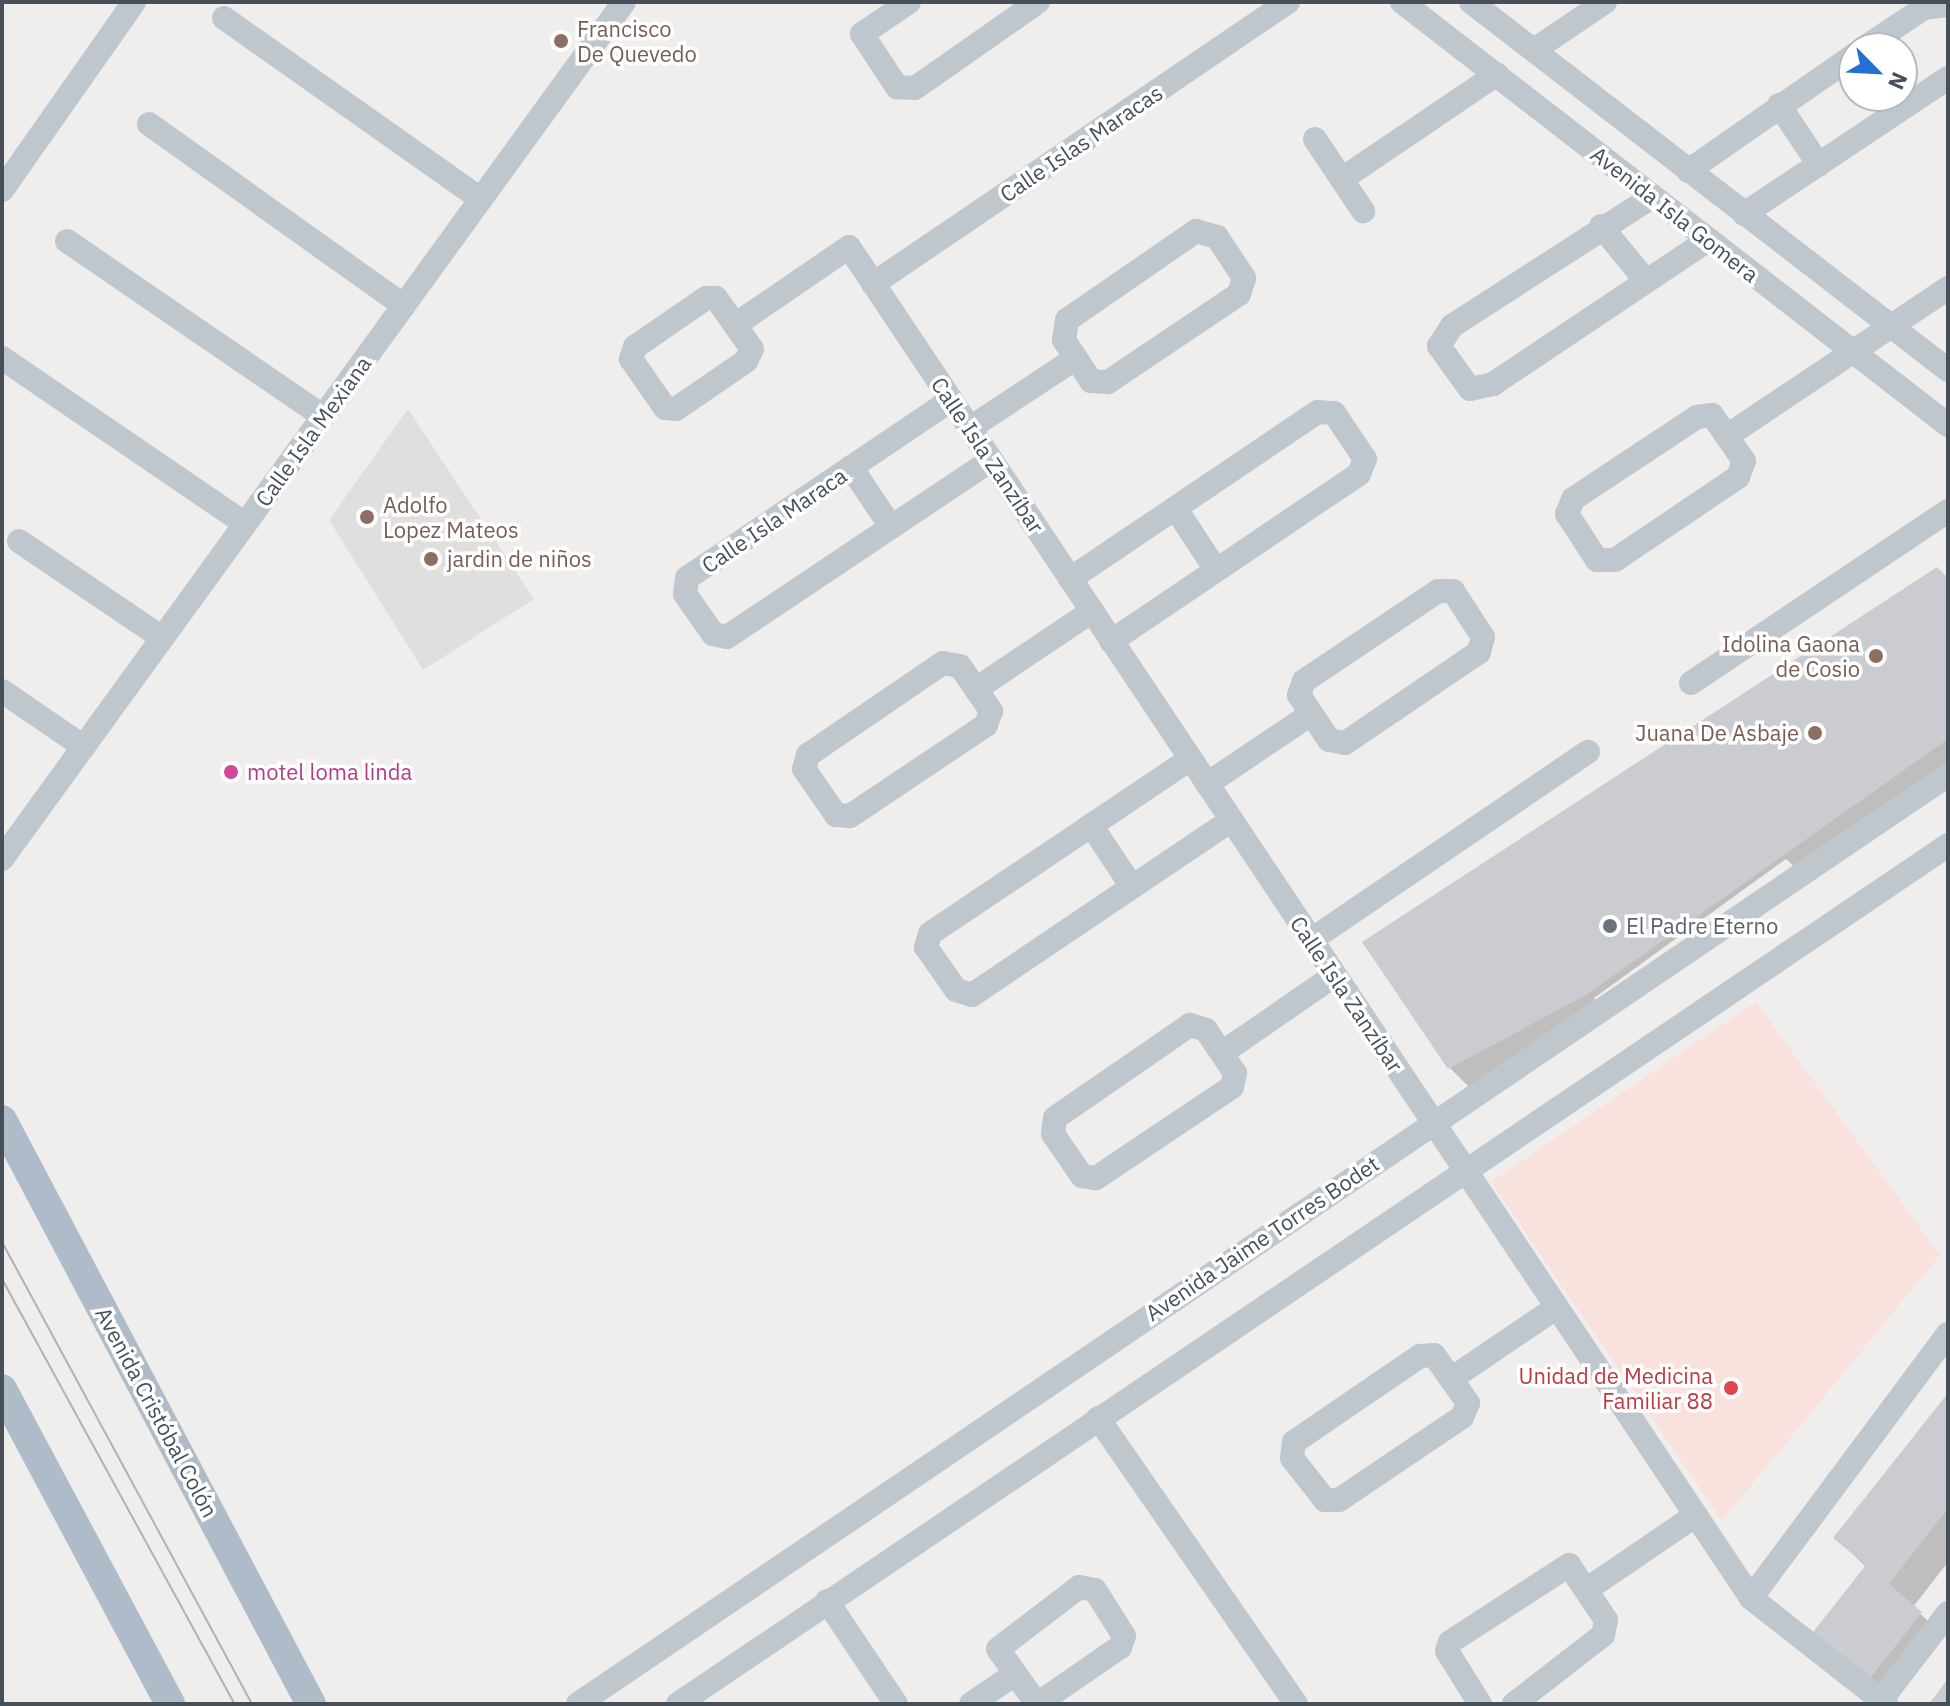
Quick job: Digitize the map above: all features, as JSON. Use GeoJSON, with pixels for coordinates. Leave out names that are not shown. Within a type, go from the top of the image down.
{"type":"FeatureCollection","features":[{"type":"Feature","properties":{"kind":"main road","name":"Avenida Cristóbal Colón"},"geometry":{"type":"LineString","coordinates":[[2,1120],[311,1704]]}},
{"type":"Feature","properties":{"kind":"main road"},"geometry":{"type":"LineString","coordinates":[[2,1389],[170,1704]]}},
{"type":"Feature","properties":{"kind":"street"},"geometry":{"type":"LineString","coordinates":[[2,190],[134,2]]}},
{"type":"Feature","properties":{"kind":"street","name":"Calle Isla Mexiana"},"geometry":{"type":"LineString","coordinates":[[2,859],[624,2]]}},
{"type":"Feature","properties":{"kind":"street"},"geometry":{"type":"LineString","coordinates":[[909,2],[862,34],[897,87],[915,88],[1038,2]]}},
{"type":"Feature","properties":{"kind":"street","name":"Calle Islas Maracas"},"geometry":{"type":"LineString","coordinates":[[873,284],[1288,2]]}},
{"type":"Feature","properties":{"kind":"street","name":"Avenida Isla Gomera"},"geometry":{"type":"LineString","coordinates":[[1402,2],[1948,425]]}},
{"type":"Feature","properties":{"kind":"street","name":"Avenida Isla Gomera"},"geometry":{"type":"LineString","coordinates":[[1471,2],[1948,370]]}},
{"type":"Feature","properties":{"kind":"street"},"geometry":{"type":"LineString","coordinates":[[1534,50],[1605,2]]}},
{"type":"Feature","properties":{"kind":"street"},"geometry":{"type":"LineString","coordinates":[[1888,32],[1924,8],[1948,5]]}},
{"type":"Feature","properties":{"kind":"street"},"geometry":{"type":"LineString","coordinates":[[224,18],[481,199]]}},
{"type":"Feature","properties":{"kind":"street"},"geometry":{"type":"LineString","coordinates":[[1688,171],[1838,66]]}},
{"type":"Feature","properties":{"kind":"street"},"geometry":{"type":"LineString","coordinates":[[1342,179],[1497,74]]}},
{"type":"Feature","properties":{"kind":"street"},"geometry":{"type":"LineString","coordinates":[[1744,214],[1948,78]]}},
{"type":"Feature","properties":{"kind":"street"},"geometry":{"type":"LineString","coordinates":[[1779,105],[1819,165]]}},
{"type":"Feature","properties":{"kind":"street"},"geometry":{"type":"LineString","coordinates":[[149,124],[404,306]]}},
{"type":"Feature","properties":{"kind":"street"},"geometry":{"type":"LineString","coordinates":[[1315,139],[1363,211]]}},
{"type":"Feature","properties":{"kind":"street"},"geometry":{"type":"LineString","coordinates":[[1652,197],[1601,226],[1452,326],[1439,346],[1470,389],[1493,384],[1708,240]]}},
{"type":"Feature","properties":{"kind":"street"},"geometry":{"type":"LineString","coordinates":[[1601,226],[1646,281]]}},
{"type":"Feature","properties":{"kind":"street"},"geometry":{"type":"LineString","coordinates":[[1196,231],[1217,237],[1244,278],[1239,294],[1108,382],[1091,381],[1076,358],[1064,340],[1067,320],[1196,231]]}},
{"type":"Feature","properties":{"kind":"street"},"geometry":{"type":"LineString","coordinates":[[67,241],[323,416]]}},
{"type":"Feature","properties":{"kind":"street","name":"Calle Isla Zanzíbar"},"geometry":{"type":"LineString","coordinates":[[735,325],[849,247],[1751,1598],[1877,1701]]}},
{"type":"Feature","properties":{"kind":"street"},"geometry":{"type":"LineString","coordinates":[[1727,436],[1948,288]]}},
{"type":"Feature","properties":{"kind":"street"},"geometry":{"type":"LineString","coordinates":[[706,298],[716,298],[735,325],[752,349],[746,361],[676,409],[665,408],[631,359],[635,347],[706,298]]}},
{"type":"Feature","properties":{"kind":"street"},"geometry":{"type":"LineString","coordinates":[[2,358],[245,524]]}},
{"type":"Feature","properties":{"kind":"street"},"geometry":{"type":"LineString","coordinates":[[970,428],[1076,358]]}},
{"type":"Feature","properties":{"kind":"street","name":"Calle Isla Maraca"},"geometry":{"type":"LineString","coordinates":[[951,400],[687,578],[685,594],[713,634],[727,637],[991,460]]}},
{"type":"Feature","properties":{"kind":"street"},"geometry":{"type":"LineString","coordinates":[[1070,579],[1318,412],[1334,413],[1365,459],[1359,474],[1111,641]]}},
{"type":"Feature","properties":{"kind":"street"},"geometry":{"type":"LineString","coordinates":[[1712,415],[1727,436],[1744,461],[1738,477],[1615,560],[1597,560],[1567,514],[1573,499],[1697,417],[1712,415]]}},
{"type":"Feature","properties":{"kind":"street"},"geometry":{"type":"LineString","coordinates":[[851,467],[891,527]]}},
{"type":"Feature","properties":{"kind":"street"},"geometry":{"type":"LineString","coordinates":[[1176,509],[1216,570]]}},
{"type":"Feature","properties":{"kind":"street"},"geometry":{"type":"LineString","coordinates":[[1691,683],[1948,511]]}},
{"type":"Feature","properties":{"kind":"street"},"geometry":{"type":"LineString","coordinates":[[19,541],[162,638]]}},
{"type":"Feature","properties":{"kind":"street"},"geometry":{"type":"LineString","coordinates":[[1438,591],[1453,591],[1483,637],[1479,652],[1345,743],[1329,740],[1311,714],[1299,695],[1304,681],[1438,591]]}},
{"type":"Feature","properties":{"kind":"street"},"geometry":{"type":"LineString","coordinates":[[976,689],[1092,611]]}},
{"type":"Feature","properties":{"kind":"street"},"geometry":{"type":"LineString","coordinates":[[943,663],[960,666],[976,689],[991,711],[986,725],[850,816],[836,815],[804,769],[808,755],[943,663]]}},
{"type":"Feature","properties":{"kind":"street"},"geometry":{"type":"LineString","coordinates":[[2,691],[84,747]]}},
{"type":"Feature","properties":{"kind":"street"},"geometry":{"type":"LineString","coordinates":[[1207,784],[1311,714]]}},
{"type":"Feature","properties":{"kind":"street"},"geometry":{"type":"LineString","coordinates":[[1311,940],[1588,752]]}},
{"type":"Feature","properties":{"kind":"street"},"geometry":{"type":"LineString","coordinates":[[1190,759],[930,934],[926,947],[956,990],[972,995],[1231,820]]}},
{"type":"Feature","properties":{"kind":"street","name":"Avenida Jaime Torres Bodet"},"geometry":{"type":"LineString","coordinates":[[578,1704],[1948,775]]}},
{"type":"Feature","properties":{"kind":"street"},"geometry":{"type":"LineString","coordinates":[[1091,825],[1132,887]]}},
{"type":"Feature","properties":{"kind":"street"},"geometry":{"type":"LineString","coordinates":[[678,1704],[1948,845]]}},
{"type":"Feature","properties":{"kind":"street"},"geometry":{"type":"LineString","coordinates":[[1222,1053],[1335,975]]}},
{"type":"Feature","properties":{"kind":"street"},"geometry":{"type":"LineString","coordinates":[[1190,1025],[1206,1030],[1222,1053],[1235,1073],[1232,1087],[1096,1178],[1082,1176],[1053,1134],[1055,1118],[1190,1025]]}},
{"type":"Feature","properties":{"kind":"street"},"geometry":{"type":"LineString","coordinates":[[1451,1379],[1557,1307]]}},
{"type":"Feature","properties":{"kind":"street"},"geometry":{"type":"LineString","coordinates":[[1751,1598],[1948,1334]]}},
{"type":"Feature","properties":{"kind":"street"},"geometry":{"type":"LineString","coordinates":[[1434,1355],[1451,1379],[1468,1403],[1462,1417],[1339,1500],[1325,1500],[1292,1458],[1294,1442],[1420,1356],[1434,1355]]}},
{"type":"Feature","properties":{"kind":"street"},"geometry":{"type":"LineString","coordinates":[[1098,1418],[1296,1704]]}},
{"type":"Feature","properties":{"kind":"street"},"geometry":{"type":"LineString","coordinates":[[1586,1590],[1696,1515]]}},
{"type":"Feature","properties":{"kind":"street"},"geometry":{"type":"LineString","coordinates":[[1480,1704],[1447,1651],[1450,1642],[1569,1565],[1606,1620],[1603,1635],[1514,1704]]}},
{"type":"Feature","properties":{"kind":"street"},"geometry":{"type":"LineString","coordinates":[[1079,1587],[1095,1590],[1124,1636],[1120,1647],[1046,1698],[1034,1700],[1015,1674],[998,1649],[1005,1639],[1079,1587]]}},
{"type":"Feature","properties":{"kind":"street"},"geometry":{"type":"LineString","coordinates":[[827,1601],[896,1704]]}},
{"type":"Feature","properties":{"kind":"street"},"geometry":{"type":"LineString","coordinates":[[1877,1701],[1948,1613]]}},
{"type":"Feature","properties":{"kind":"street"},"geometry":{"type":"LineString","coordinates":[[971,1704],[1015,1674]]}},
{"type":"Feature","properties":{"kind":"shaded area","name":"jardin de niños"},"geometry":{"type":"Polygon","coordinates":[[[408,409],[534,599],[423,670],[329,520],[408,409]]]}},
{"type":"Feature","properties":{"kind":"shaded area","name":"Unidad de Medicina Familiar 88"},"geometry":{"type":"Polygon","coordinates":[[[1756,1002],[1940,1255],[1722,1521],[1491,1182],[1756,1002]]]}},
{"type":"Feature","properties":{"kind":"building"},"geometry":{"type":"Polygon","coordinates":[[[1937,567],[1948,578],[1948,739],[1586,995],[1448,1069],[1362,942],[1937,567]]]}},
{"type":"Feature","properties":{"kind":"building"},"geometry":{"type":"Polygon","coordinates":[[[1948,1393],[1948,1508],[1889,1584],[1922,1612],[1868,1681],[1810,1636],[1866,1565],[1833,1538],[1948,1393]]]}},
{"type":"Feature","properties":{"kind":"building"},"geometry":{"type":"Polygon","coordinates":[[[1948,1679],[1948,1704],[1929,1704],[1948,1679]]]}},
{"type":"Feature","properties":{"kind":"tram line"},"geometry":{"type":"LineString","coordinates":[[2,1242],[252,1704]]}},
{"type":"Feature","properties":{"kind":"tram line"},"geometry":{"type":"LineString","coordinates":[[2,1279],[235,1704]]}},
{"type":"Feature","properties":{"kind":"place","name":"Francisco De Quevedo"},"geometry":{"type":"Point","coordinates":[561,41]}},
{"type":"Feature","properties":{"kind":"place","name":"Adolfo Lopez Mateos"},"geometry":{"type":"Point","coordinates":[367,517]}},
{"type":"Feature","properties":{"kind":"place","name":"jardin de niños"},"geometry":{"type":"Point","coordinates":[431,559]}},
{"type":"Feature","properties":{"kind":"place","name":"Idolina Gaona de Cosio"},"geometry":{"type":"Point","coordinates":[1876,656]}},
{"type":"Feature","properties":{"kind":"place","name":"Juana De Asbaje"},"geometry":{"type":"Point","coordinates":[1815,733]}},
{"type":"Feature","properties":{"kind":"place","name":"motel loma linda"},"geometry":{"type":"Point","coordinates":[231,772]}},
{"type":"Feature","properties":{"kind":"place","name":"El Padre Eterno"},"geometry":{"type":"Point","coordinates":[1610,926]}},
{"type":"Feature","properties":{"kind":"place","name":"Unidad de Medicina Familiar 88"},"geometry":{"type":"Point","coordinates":[1731,1388]}}]}
